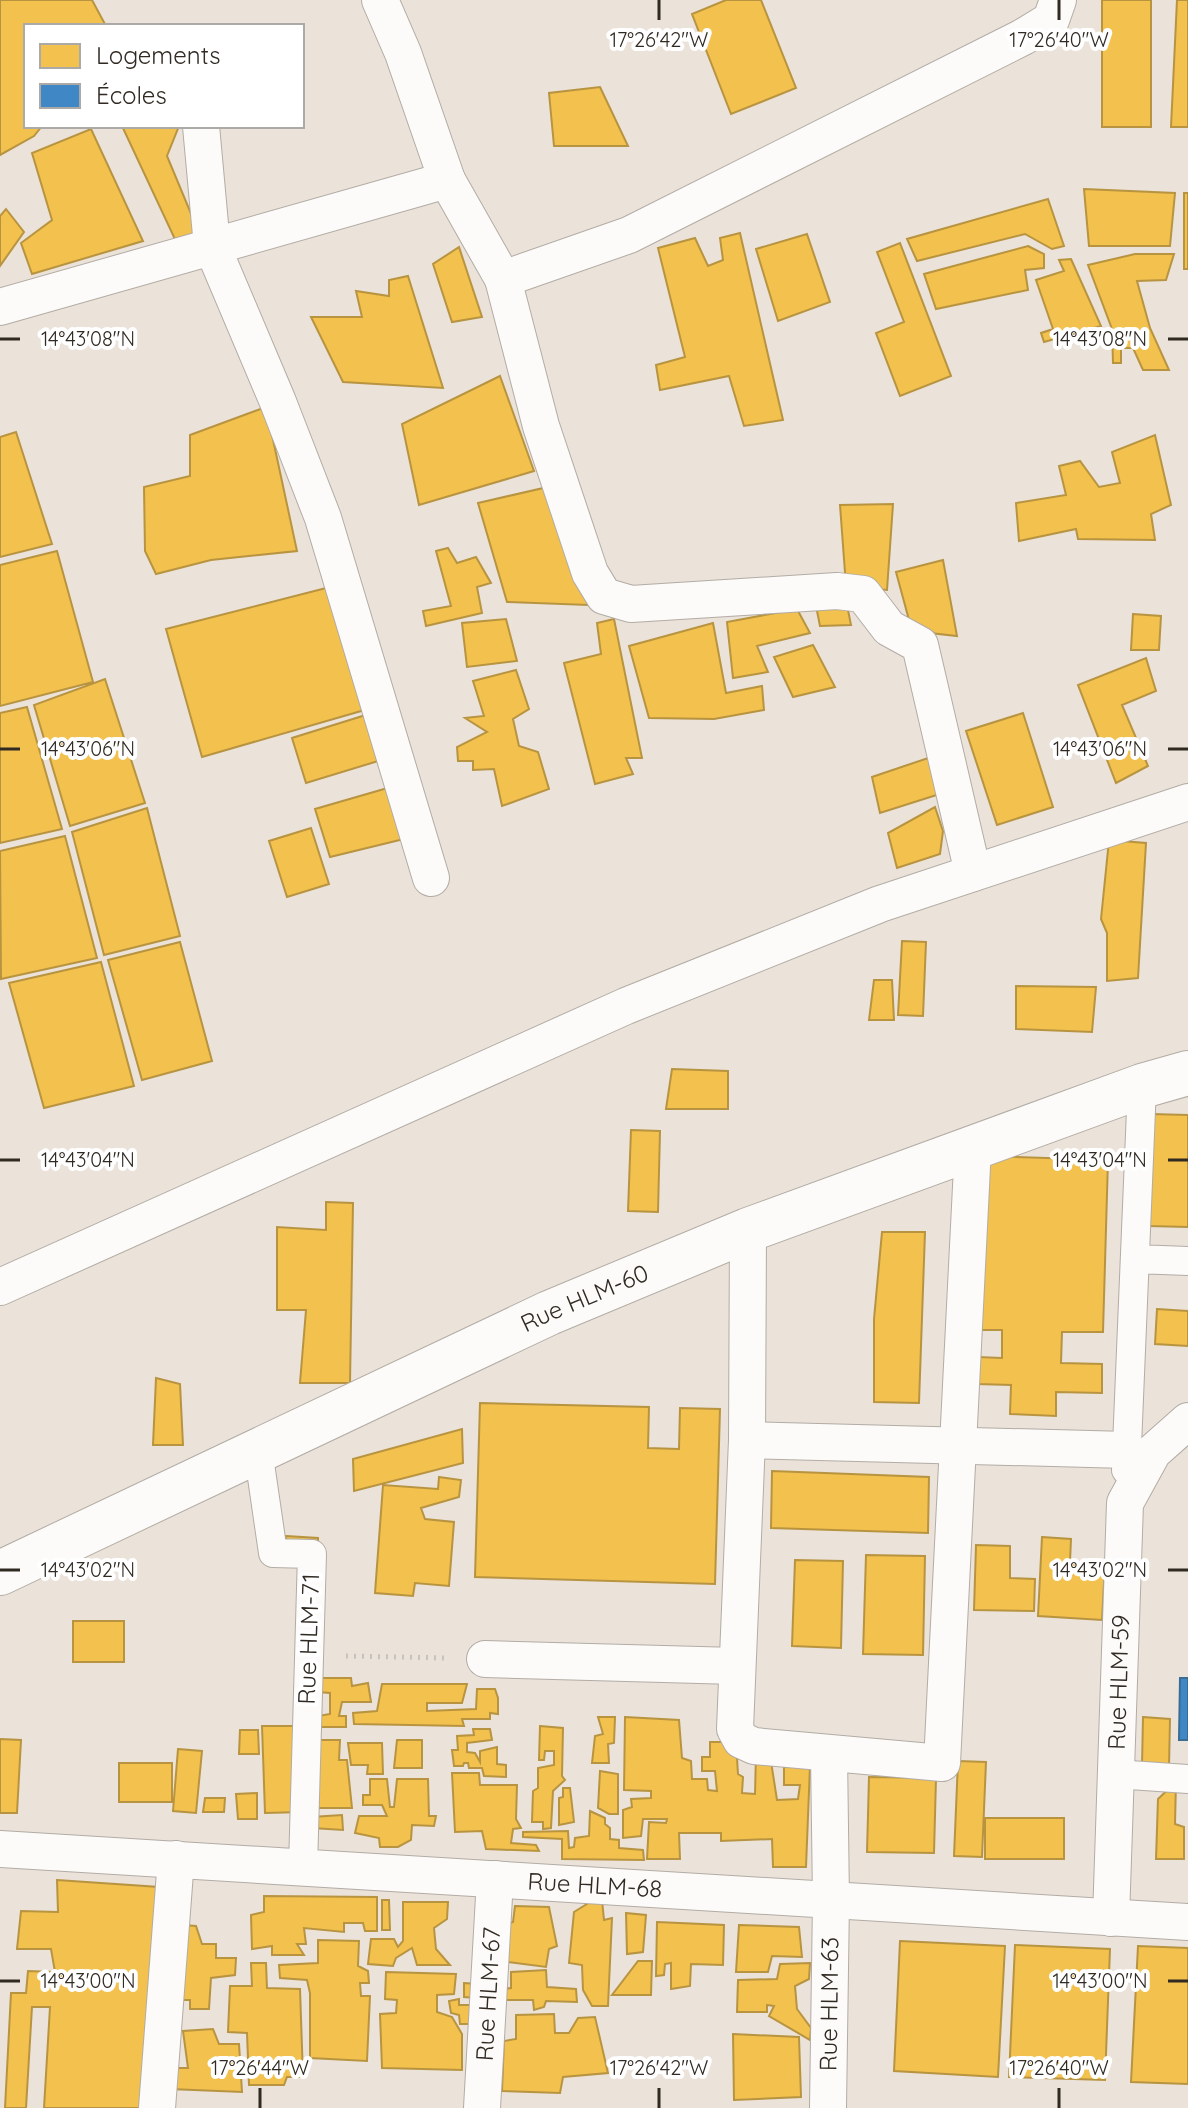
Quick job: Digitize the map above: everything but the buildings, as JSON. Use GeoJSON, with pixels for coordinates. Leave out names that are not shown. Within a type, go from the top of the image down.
{"type":"FeatureCollection","features":[{"type":"Feature","properties":{"kind":"street"},"geometry":{"type":"LineString","coordinates":[[380,0],[403,53],[447,180],[503,279],[541,426],[590,573],[604,596],[631,604],[837,591],[863,594],[889,628],[920,645],[973,873]]}},
{"type":"Feature","properties":{"kind":"street"},"geometry":{"type":"LineString","coordinates":[[503,279],[590,251],[643,228],[1023,37],[1051,20],[1058,0]]}},
{"type":"Feature","properties":{"kind":"street"},"geometry":{"type":"LineString","coordinates":[[201,128],[212,246],[323,518],[431,878]]}},
{"type":"Feature","properties":{"kind":"street"},"geometry":{"type":"LineString","coordinates":[[0,307],[447,180]]}},
{"type":"Feature","properties":{"kind":"street"},"geometry":{"type":"LineString","coordinates":[[0,1287],[626,1006],[880,904],[1188,802]]}},
{"type":"Feature","properties":{"kind":"street","name":"Rue HLM-60"},"geometry":{"type":"LineString","coordinates":[[0,1573],[549,1313],[748,1230],[1142,1086],[1188,1073]]}},
{"type":"Feature","properties":{"kind":"street"},"geometry":{"type":"LineString","coordinates":[[1125,1503],[1142,1086]]}},
{"type":"Feature","properties":{"kind":"street"},"geometry":{"type":"LineString","coordinates":[[748,1230],[747,1440],[735,1729],[741,1740],[754,1746],[942,1763],[973,1147]]}},
{"type":"Feature","properties":{"kind":"street"},"geometry":{"type":"LineString","coordinates":[[1135,1259],[1188,1261]]}},
{"type":"Feature","properties":{"kind":"street","name":"Rue HLM-59"},"geometry":{"type":"LineString","coordinates":[[1111,1918],[1125,1503],[1153,1452],[1188,1421]]}},
{"type":"Feature","properties":{"kind":"street"},"geometry":{"type":"LineString","coordinates":[[747,1440],[1127,1450]]}},
{"type":"Feature","properties":{"kind":"street","name":"Rue HLM-71"},"geometry":{"type":"LineString","coordinates":[[258,1450],[273,1553],[312,1554],[303,1867]]}},
{"type":"Feature","properties":{"kind":"street"},"geometry":{"type":"LineString","coordinates":[[485,1659],[736,1666]]}},
{"type":"Feature","properties":{"kind":"street","name":"Rue HLM-63"},"geometry":{"type":"LineString","coordinates":[[828,2108],[831,1900],[829,1754]]}},
{"type":"Feature","properties":{"kind":"street"},"geometry":{"type":"LineString","coordinates":[[1115,1774],[1188,1779]]}},
{"type":"Feature","properties":{"kind":"street","name":"Rue HLM-68"},"geometry":{"type":"LineString","coordinates":[[0,1849],[1188,1922]]}},
{"type":"Feature","properties":{"kind":"street"},"geometry":{"type":"LineString","coordinates":[[157,2108],[176,1859]]}},
{"type":"Feature","properties":{"kind":"street","name":"Rue HLM-67"},"geometry":{"type":"LineString","coordinates":[[482,2108],[495,1879]]}},
{"type":"Feature","properties":{"kind":"path"},"geometry":{"type":"LineString","coordinates":[[308,1655],[485,1659]]}}]}
